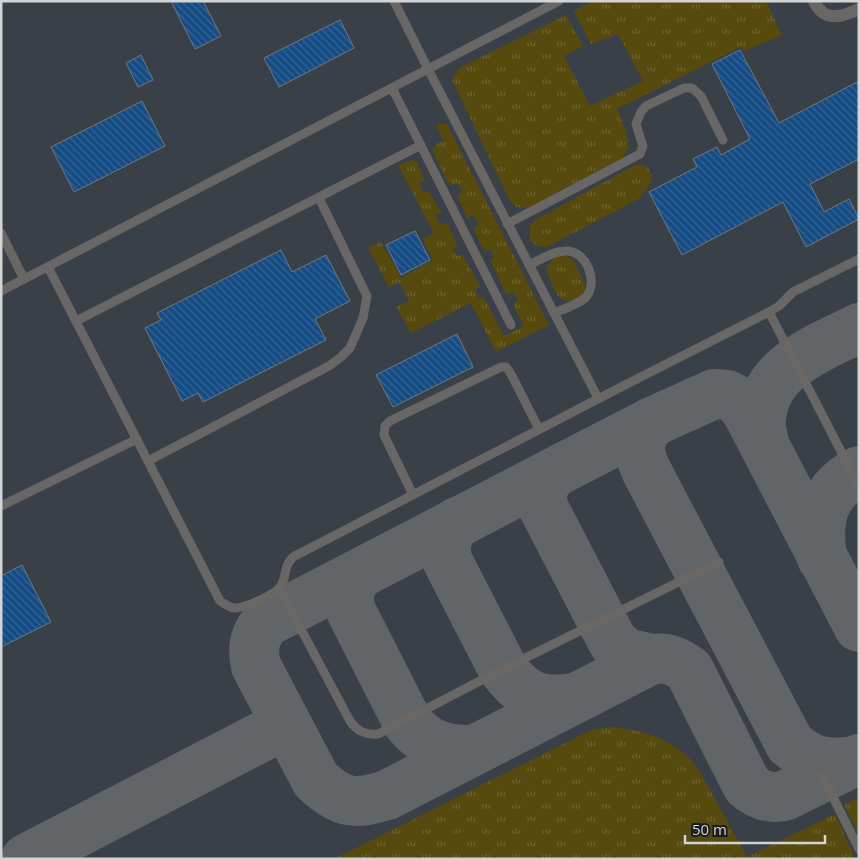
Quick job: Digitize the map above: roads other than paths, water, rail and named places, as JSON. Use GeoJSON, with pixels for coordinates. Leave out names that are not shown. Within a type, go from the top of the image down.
{"type":"FeatureCollection","features":[{"type":"Feature","properties":{"kind":"street"},"geometry":{"type":"LineString","coordinates":[[814,1],[816,7],[828,16],[844,16],[859,9]]}},
{"type":"Feature","properties":{"kind":"lane"},"geometry":{"type":"LineString","coordinates":[[394,1],[598,398]]}},
{"type":"Feature","properties":{"kind":"lane"},"geometry":{"type":"LineString","coordinates":[[1,291],[559,1]]}},
{"type":"Feature","properties":{"kind":"lane"},"geometry":{"type":"LineString","coordinates":[[392,88],[511,325]]}},
{"type":"Feature","properties":{"kind":"lane"},"geometry":{"type":"LineString","coordinates":[[507,224],[640,154],[643,146],[636,124],[641,112],[646,106],[678,90],[692,88],[701,96],[723,140]]}},
{"type":"Feature","properties":{"kind":"lane"},"geometry":{"type":"LineString","coordinates":[[76,321],[421,145]]}},
{"type":"Feature","properties":{"kind":"lane"},"geometry":{"type":"LineString","coordinates":[[148,461],[329,366],[342,357],[350,348],[363,318],[367,296],[319,198]]}},
{"type":"Feature","properties":{"kind":"lane"},"geometry":{"type":"LineString","coordinates":[[1,233],[24,279]]}},
{"type":"Feature","properties":{"kind":"lane"},"geometry":{"type":"LineString","coordinates":[[529,264],[555,253],[565,251],[577,253],[587,267],[592,282],[588,294],[577,303],[554,314]]}},
{"type":"Feature","properties":{"kind":"lane"},"geometry":{"type":"LineString","coordinates":[[48,267],[220,601],[235,608],[273,593],[279,588],[286,564],[293,557],[598,398],[769,312],[779,306],[793,292],[859,259]]}},
{"type":"Feature","properties":{"kind":"lane"},"geometry":{"type":"LineString","coordinates":[[769,312],[859,486]]}},
{"type":"Feature","properties":{"kind":"lane"},"geometry":{"type":"LineString","coordinates":[[413,496],[384,436],[385,426],[390,421],[501,367],[506,367],[539,430]]}},
{"type":"Feature","properties":{"kind":"lane"},"geometry":{"type":"LineString","coordinates":[[1,506],[137,439]]}},
{"type":"Feature","properties":{"kind":"lane"},"geometry":{"type":"LineString","coordinates":[[279,588],[350,721],[355,728],[370,735],[378,734],[719,562]]}},
{"type":"Feature","properties":{"kind":"lane"},"geometry":{"type":"LineString","coordinates":[[823,777],[859,849]]}}]}
